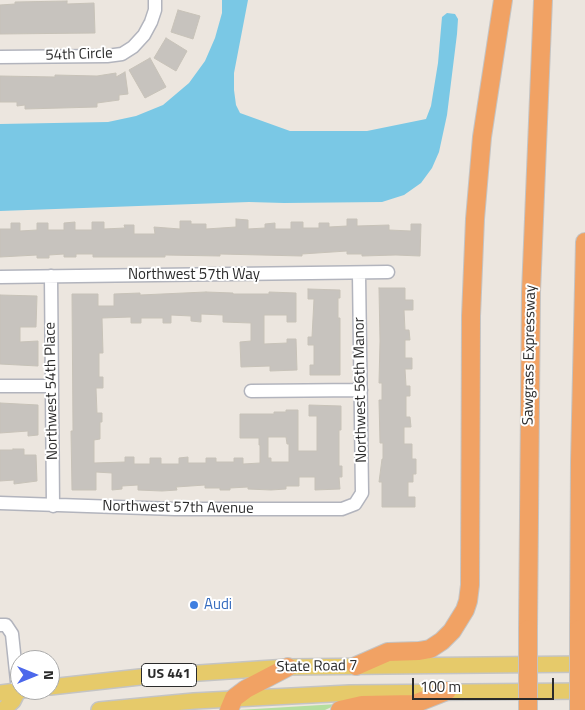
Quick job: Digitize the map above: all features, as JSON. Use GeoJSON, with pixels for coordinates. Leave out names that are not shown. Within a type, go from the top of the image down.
{"type":"FeatureCollection","features":[{"type":"Feature","properties":{"kind":"highway"},"geometry":{"type":"LineString","coordinates":[[356,666],[388,652],[419,652],[430,649],[442,642],[452,630],[461,617],[468,601],[470,585],[471,325],[474,227],[482,137],[503,0]]}},
{"type":"Feature","properties":{"kind":"highway","name":"Sawgrass Expressway"},"geometry":{"type":"LineString","coordinates":[[528,710],[530,338],[543,0]]}},
{"type":"Feature","properties":{"kind":"highway"},"geometry":{"type":"LineString","coordinates":[[579,710],[579,562],[585,242]]}},
{"type":"Feature","properties":{"kind":"highway"},"geometry":{"type":"LineString","coordinates":[[579,562],[585,527]]}},
{"type":"Feature","properties":{"kind":"highway"},"geometry":{"type":"LineString","coordinates":[[231,704],[246,689],[288,666]]}},
{"type":"Feature","properties":{"kind":"highway"},"geometry":{"type":"LineString","coordinates":[[340,710],[362,705],[414,704],[447,691]]}},
{"type":"Feature","properties":{"kind":"main road","name":"State Road 7"},"geometry":{"type":"LineString","coordinates":[[60,686],[140,677],[288,666],[585,664]]}},
{"type":"Feature","properties":{"kind":"main road","name":"State Road 7"},"geometry":{"type":"LineString","coordinates":[[99,710],[231,704],[350,693],[585,691]]}},
{"type":"Feature","properties":{"kind":"main road"},"geometry":{"type":"LineString","coordinates":[[3,710],[14,700]]}},
{"type":"Feature","properties":{"kind":"street","name":"54th Circle"},"geometry":{"type":"LineString","coordinates":[[0,57],[107,56],[122,54],[133,48],[144,35],[155,10],[155,0]]}},
{"type":"Feature","properties":{"kind":"street","name":"Northwest 57th Way"},"geometry":{"type":"LineString","coordinates":[[0,277],[359,274],[388,272]]}},
{"type":"Feature","properties":{"kind":"street","name":"Northwest 56th Manor"},"geometry":{"type":"LineString","coordinates":[[354,504],[362,494],[359,274]]}},
{"type":"Feature","properties":{"kind":"street","name":"Northwest 54th Place"},"geometry":{"type":"LineString","coordinates":[[51,276],[53,506]]}},
{"type":"Feature","properties":{"kind":"street"},"geometry":{"type":"LineString","coordinates":[[0,386],[52,386]]}},
{"type":"Feature","properties":{"kind":"street"},"geometry":{"type":"LineString","coordinates":[[251,391],[360,390]]}},
{"type":"Feature","properties":{"kind":"street","name":"Northwest 57th Avenue"},"geometry":{"type":"LineString","coordinates":[[0,503],[175,509],[342,509],[354,504]]}},
{"type":"Feature","properties":{"kind":"street"},"geometry":{"type":"LineString","coordinates":[[0,625],[6,625],[12,634],[15,650]]}},
{"type":"Feature","properties":{"kind":"green space"},"geometry":{"type":"Polygon","coordinates":[[[338,704],[325,710],[238,710],[338,704]]]}},
{"type":"Feature","properties":{"kind":"water"},"geometry":{"type":"Polygon","coordinates":[[[222,0],[248,0],[234,73],[236,105],[240,113],[290,131],[367,131],[426,119],[431,106],[438,63],[442,17],[447,13],[455,14],[458,19],[457,34],[447,115],[439,152],[432,168],[421,183],[404,195],[382,202],[249,202],[0,211],[0,124],[108,122],[136,116],[163,105],[189,83],[205,61],[215,38],[222,13],[222,0]]]}},
{"type":"Feature","properties":{"kind":"building"},"geometry":{"type":"Polygon","coordinates":[[[67,1],[67,4],[94,3],[95,33],[0,34],[0,5],[15,4],[15,2],[67,1]]]}},
{"type":"Feature","properties":{"kind":"building"},"geometry":{"type":"Polygon","coordinates":[[[178,10],[200,16],[193,39],[171,32],[178,10]]]}},
{"type":"Feature","properties":{"kind":"building"},"geometry":{"type":"Polygon","coordinates":[[[166,38],[187,51],[176,71],[154,58],[166,38]]]}},
{"type":"Feature","properties":{"kind":"building"},"geometry":{"type":"Polygon","coordinates":[[[150,58],[166,87],[145,98],[129,70],[150,58]]]}},
{"type":"Feature","properties":{"kind":"building"},"geometry":{"type":"Polygon","coordinates":[[[125,72],[128,94],[119,95],[119,100],[97,103],[97,107],[25,109],[25,105],[17,106],[17,102],[0,102],[0,76],[97,76],[116,73],[116,77],[125,72]]]}},
{"type":"Feature","properties":{"kind":"building"},"geometry":{"type":"Polygon","coordinates":[[[236,219],[248,220],[248,229],[265,228],[265,224],[275,223],[275,229],[291,229],[291,222],[303,222],[303,228],[319,228],[319,223],[329,223],[329,227],[347,226],[347,219],[357,219],[357,226],[389,225],[389,230],[411,231],[411,224],[421,224],[420,256],[362,256],[362,254],[347,254],[347,251],[302,254],[302,256],[220,254],[220,256],[93,257],[93,254],[76,254],[76,257],[64,257],[64,254],[49,255],[49,258],[37,258],[37,255],[0,257],[0,229],[11,229],[11,223],[20,223],[20,231],[37,230],[37,223],[48,223],[48,230],[64,230],[64,223],[75,222],[75,230],[92,230],[92,222],[104,222],[104,229],[125,228],[124,225],[134,225],[134,234],[155,234],[154,227],[180,229],[180,221],[191,221],[191,224],[206,224],[206,229],[236,227],[236,219]]]}},
{"type":"Feature","properties":{"kind":"building"},"geometry":{"type":"Polygon","coordinates":[[[379,288],[405,288],[405,300],[413,300],[413,310],[404,310],[405,330],[409,330],[410,340],[405,340],[405,358],[412,358],[412,369],[405,369],[406,386],[410,386],[410,396],[406,396],[406,417],[410,417],[411,427],[404,427],[404,444],[412,444],[412,459],[416,459],[416,474],[413,474],[413,482],[408,482],[408,497],[415,497],[415,507],[382,507],[382,482],[379,482],[383,459],[383,443],[380,443],[379,400],[382,400],[382,383],[379,383],[379,288]]]}},
{"type":"Feature","properties":{"kind":"building"},"geometry":{"type":"Polygon","coordinates":[[[308,289],[340,290],[338,318],[340,318],[340,375],[310,375],[310,365],[314,365],[314,345],[308,345],[308,337],[312,337],[314,299],[308,299],[308,289]]]}},
{"type":"Feature","properties":{"kind":"building"},"geometry":{"type":"Polygon","coordinates":[[[206,292],[233,294],[296,293],[296,322],[287,322],[287,315],[264,315],[264,344],[287,343],[287,339],[296,339],[297,370],[270,371],[270,366],[241,367],[240,342],[251,341],[251,323],[223,322],[223,315],[201,314],[201,322],[191,321],[191,316],[171,315],[171,323],[163,323],[163,318],[141,318],[141,323],[131,323],[131,317],[102,318],[103,353],[99,353],[99,377],[103,377],[103,388],[96,388],[97,413],[102,413],[102,422],[100,422],[100,439],[94,440],[94,463],[125,462],[125,457],[134,457],[134,464],[150,464],[150,458],[161,458],[161,464],[179,464],[179,458],[188,457],[188,463],[206,463],[206,458],[216,458],[216,462],[234,462],[234,458],[243,458],[243,464],[260,463],[259,438],[240,438],[240,414],[274,414],[274,412],[286,412],[286,410],[298,410],[298,451],[317,451],[317,416],[309,416],[309,405],[341,406],[339,466],[342,466],[342,477],[339,477],[340,489],[315,490],[315,477],[299,477],[299,486],[286,486],[286,489],[248,489],[248,487],[220,490],[220,488],[205,488],[205,485],[176,487],[177,490],[162,491],[138,490],[138,485],[122,486],[122,489],[112,490],[112,473],[96,472],[96,490],[72,490],[72,294],[98,294],[98,306],[114,306],[114,294],[140,293],[140,295],[206,292]],[[268,437],[268,458],[271,458],[271,462],[289,462],[289,444],[287,444],[286,437],[268,437]]]}},
{"type":"Feature","properties":{"kind":"building"},"geometry":{"type":"Polygon","coordinates":[[[0,295],[37,296],[36,327],[20,327],[20,342],[38,341],[38,366],[0,364],[0,295]]]}},
{"type":"Feature","properties":{"kind":"building"},"geometry":{"type":"Polygon","coordinates":[[[0,403],[38,405],[38,435],[28,436],[28,431],[0,433],[0,403]]]}},
{"type":"Feature","properties":{"kind":"building"},"geometry":{"type":"Polygon","coordinates":[[[24,449],[24,455],[36,455],[37,481],[14,484],[14,480],[0,481],[0,450],[24,449]]]}},
{"type":"Feature","properties":{"kind":"place","name":"Audi"},"geometry":{"type":"Point","coordinates":[194,605]}}]}
